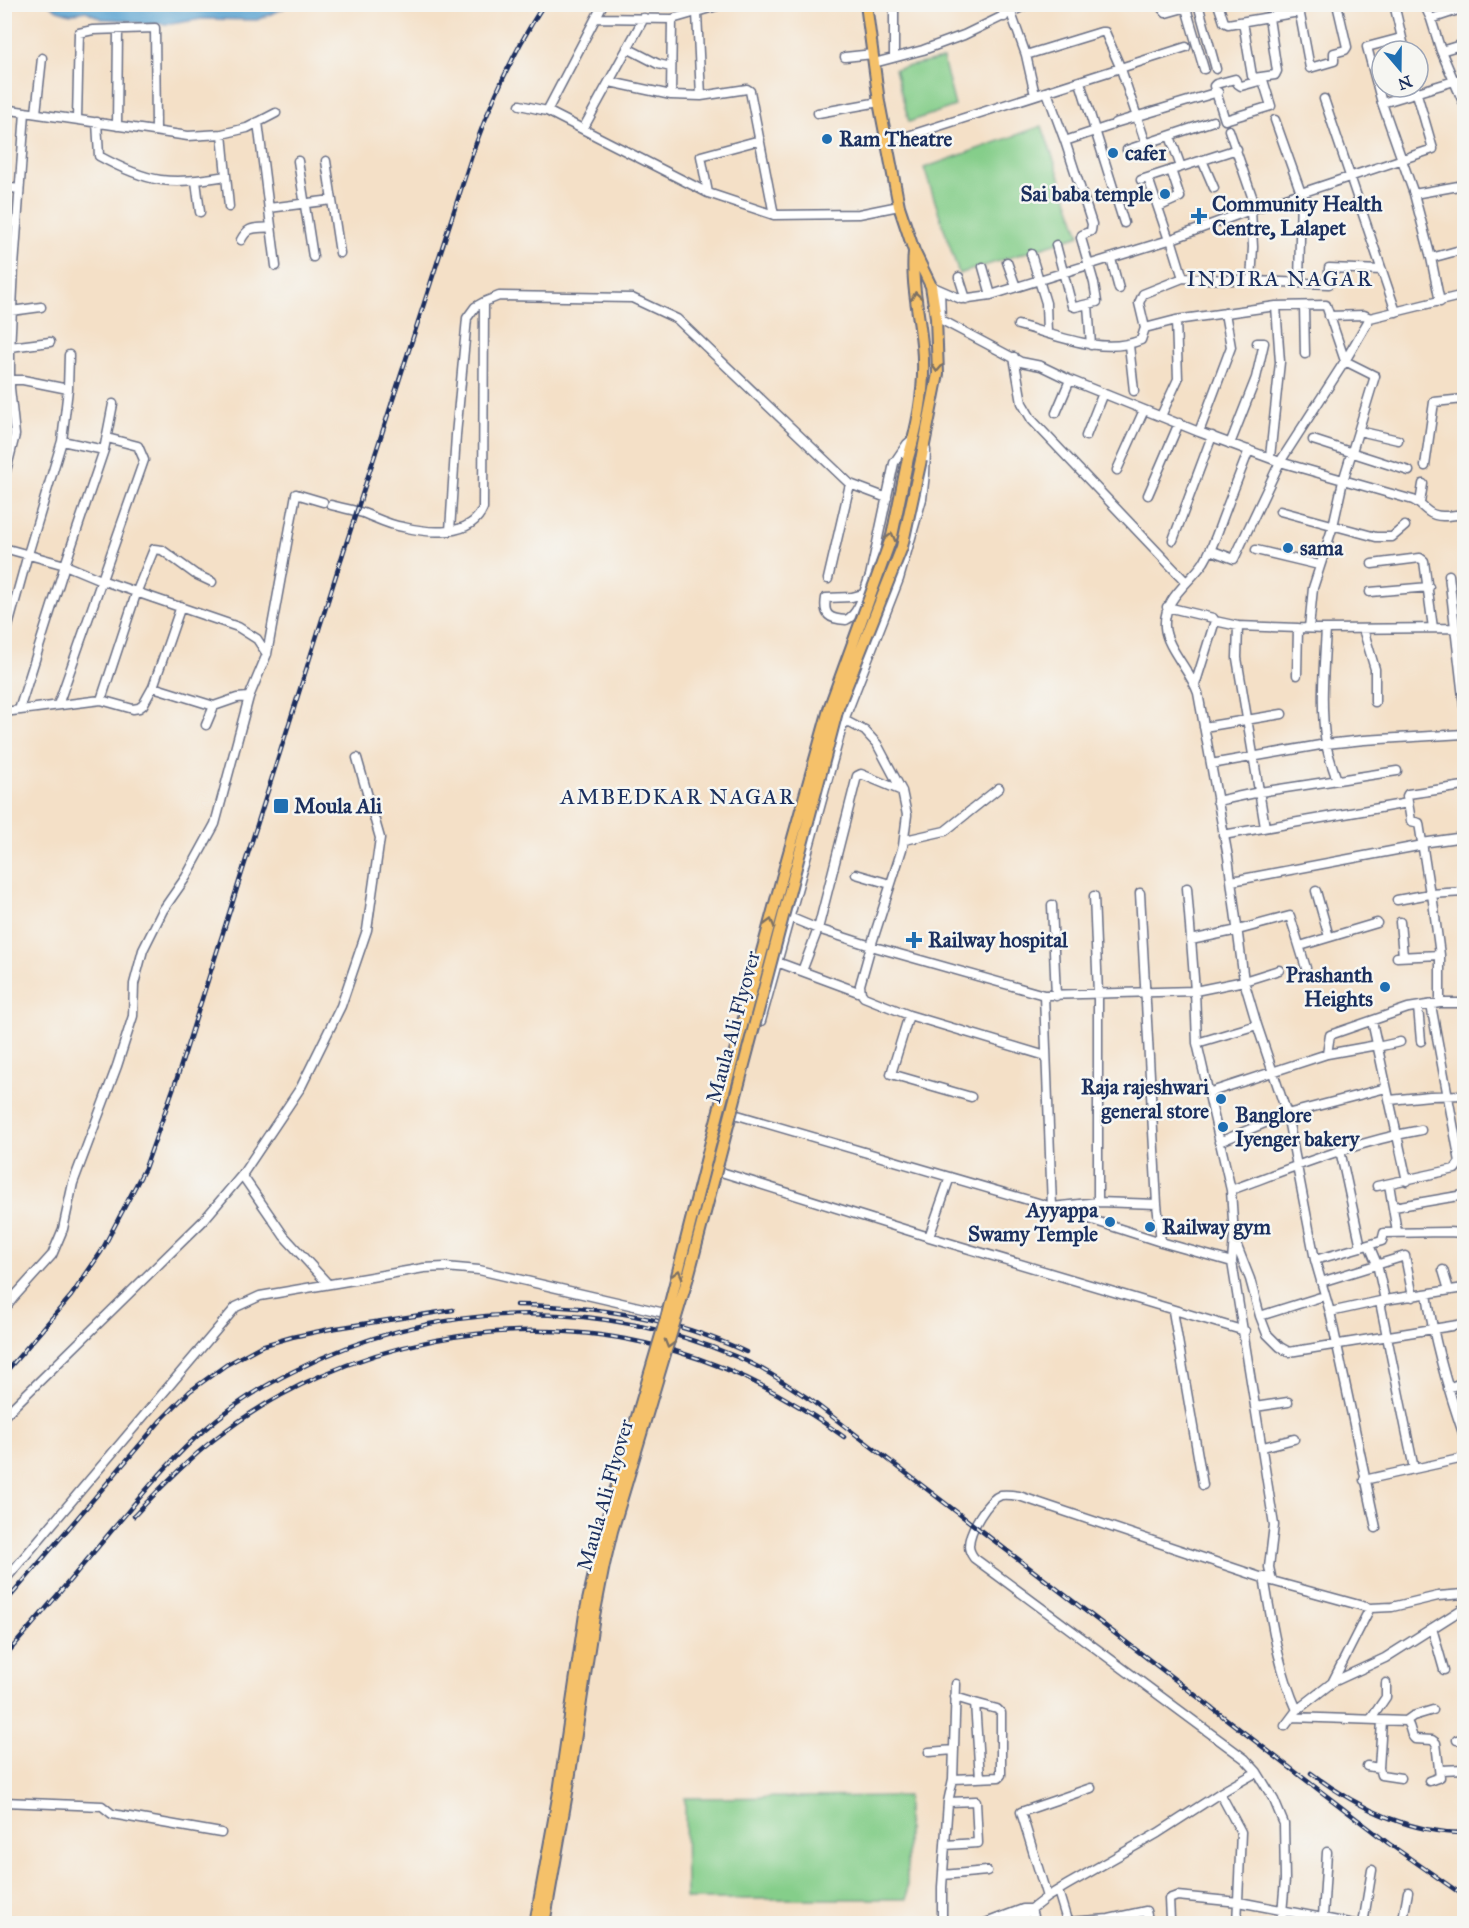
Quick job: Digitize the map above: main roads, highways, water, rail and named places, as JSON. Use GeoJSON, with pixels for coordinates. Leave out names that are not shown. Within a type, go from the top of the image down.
{"type":"FeatureCollection","features":[{"type":"Feature","properties":{"kind":"main road"},"geometry":{"type":"LineString","coordinates":[[866,4],[879,102],[898,206],[914,251]]}},
{"type":"Feature","properties":{"kind":"main road","name":"Maula Ali Flyover"},"geometry":{"type":"LineString","coordinates":[[590,1615],[612,1531],[670,1344],[838,708],[902,548],[914,499],[938,374],[939,319],[936,288],[914,251]]}},
{"type":"Feature","properties":{"kind":"main road","name":"Maula Ali Flyover"},"geometry":{"type":"LineString","coordinates":[[587,1633],[604,1529],[670,1305],[718,1114],[786,863],[830,706],[892,536],[922,393],[922,347],[912,272],[914,251]]}},
{"type":"Feature","properties":{"kind":"main road"},"geometry":{"type":"LineString","coordinates":[[922,347],[938,346]]}},
{"type":"Feature","properties":{"kind":"main road"},"geometry":{"type":"LineString","coordinates":[[919,410],[931,412]]}},
{"type":"Feature","properties":{"kind":"main road"},"geometry":{"type":"LineString","coordinates":[[535,1923],[587,1633]]}},
{"type":"Feature","properties":{"kind":"main road"},"geometry":{"type":"LineString","coordinates":[[544,1923],[567,1793],[587,1633]]}},
{"type":"Feature","properties":{"kind":"water"},"geometry":{"type":"Polygon","coordinates":[[[50,5],[286,5],[283,9],[257,20],[202,19],[171,24],[144,24],[102,19],[86,11],[70,14],[50,5]]]}},
{"type":"Feature","properties":{"kind":"railway"},"geometry":{"type":"LineString","coordinates":[[4,1374],[71,1296],[101,1252],[145,1168],[177,1078],[475,146],[505,74],[544,4]]}},
{"type":"Feature","properties":{"kind":"railway"},"geometry":{"type":"LineString","coordinates":[[516,1305],[576,1308],[634,1316],[690,1330],[746,1352]]}},
{"type":"Feature","properties":{"kind":"railway"},"geometry":{"type":"LineString","coordinates":[[4,1604],[161,1420],[190,1391],[226,1365],[261,1346],[292,1337],[453,1310]]}},
{"type":"Feature","properties":{"kind":"railway"},"geometry":{"type":"LineString","coordinates":[[4,1657],[180,1453],[225,1413],[284,1376],[349,1347],[403,1330],[459,1319],[515,1314],[571,1316],[628,1323],[683,1337],[747,1361],[812,1401],[1388,1843],[1464,1896]]}},
{"type":"Feature","properties":{"kind":"railway"},"geometry":{"type":"LineString","coordinates":[[134,1516],[174,1475],[216,1438],[266,1404],[320,1376],[376,1355],[435,1340],[496,1332],[556,1331],[616,1337],[675,1351],[698,1358],[764,1386],[805,1410],[844,1437]]}},
{"type":"Feature","properties":{"kind":"railway"},"geometry":{"type":"LineString","coordinates":[[1311,1773],[1364,1806],[1403,1823],[1443,1832],[1464,1833]]}},
{"type":"Feature","properties":{"kind":"place","name":"Ram Theatre"},"geometry":{"type":"Point","coordinates":[827,139]}},
{"type":"Feature","properties":{"kind":"place","name":"cafe1"},"geometry":{"type":"Point","coordinates":[1113,153]}},
{"type":"Feature","properties":{"kind":"place","name":"Sai baba temple"},"geometry":{"type":"Point","coordinates":[1165,194]}},
{"type":"Feature","properties":{"kind":"place","name":"Community Health Centre, Lalapet"},"geometry":{"type":"Point","coordinates":[1199,216]}},
{"type":"Feature","properties":{"kind":"place","name":"sama"},"geometry":{"type":"Point","coordinates":[1288,548]}},
{"type":"Feature","properties":{"kind":"place","name":"Moula Ali"},"geometry":{"type":"Point","coordinates":[281,806]}},
{"type":"Feature","properties":{"kind":"place","name":"Railway hospital"},"geometry":{"type":"Point","coordinates":[914,940]}},
{"type":"Feature","properties":{"kind":"place","name":"Prashanth Heights"},"geometry":{"type":"Point","coordinates":[1385,987]}},
{"type":"Feature","properties":{"kind":"place","name":"Raja rajeshwari general store"},"geometry":{"type":"Point","coordinates":[1221,1099]}},
{"type":"Feature","properties":{"kind":"place","name":"Banglore Iyenger bakery"},"geometry":{"type":"Point","coordinates":[1223,1127]}},
{"type":"Feature","properties":{"kind":"place","name":"Ayyappa Swamy Temple"},"geometry":{"type":"Point","coordinates":[1110,1222]}},
{"type":"Feature","properties":{"kind":"place","name":"Railway gym"},"geometry":{"type":"Point","coordinates":[1150,1227]}},
{"type":"Feature","properties":{"kind":"district","name":"INDIRA NAGAR"},"geometry":{"type":"Point","coordinates":[1280,278]}},
{"type":"Feature","properties":{"kind":"district","name":"AMBEDKAR NAGAR"},"geometry":{"type":"Point","coordinates":[678,796]}}]}
